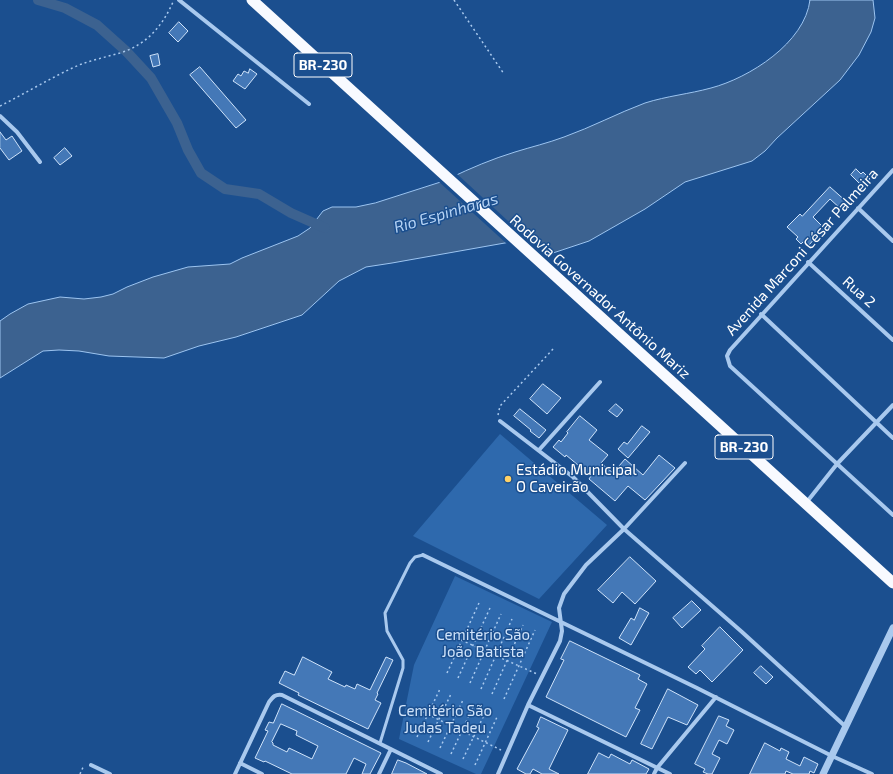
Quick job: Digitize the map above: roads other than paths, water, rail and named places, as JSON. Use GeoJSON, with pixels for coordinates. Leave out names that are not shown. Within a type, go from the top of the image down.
{"type":"FeatureCollection","features":[{"type":"Feature","properties":{"kind":"highway","name":"Rodovia Governador Antônio Mariz"},"geometry":{"type":"LineString","coordinates":[[252,0],[893,583]]}},
{"type":"Feature","properties":{"kind":"street"},"geometry":{"type":"LineString","coordinates":[[179,0],[309,104]]}},
{"type":"Feature","properties":{"kind":"street"},"geometry":{"type":"LineString","coordinates":[[0,116],[17,132],[40,162]]}},
{"type":"Feature","properties":{"kind":"street","name":"Avenida Marconi César Palmeira"},"geometry":{"type":"LineString","coordinates":[[837,464],[730,366],[727,356],[730,350],[808,262],[893,170]]}},
{"type":"Feature","properties":{"kind":"street"},"geometry":{"type":"LineString","coordinates":[[858,208],[893,240]]}},
{"type":"Feature","properties":{"kind":"street","name":"Rua 2"},"geometry":{"type":"LineString","coordinates":[[808,262],[893,340]]}},
{"type":"Feature","properties":{"kind":"street"},"geometry":{"type":"LineString","coordinates":[[762,314],[893,438]]}},
{"type":"Feature","properties":{"kind":"street"},"geometry":{"type":"LineString","coordinates":[[539,450],[600,382]]}},
{"type":"Feature","properties":{"kind":"street"},"geometry":{"type":"LineString","coordinates":[[806,504],[837,464],[893,405]]}},
{"type":"Feature","properties":{"kind":"street"},"geometry":{"type":"LineString","coordinates":[[500,421],[573,476],[624,530],[742,632],[846,727]]}},
{"type":"Feature","properties":{"kind":"street"},"geometry":{"type":"LineString","coordinates":[[498,774],[528,704],[560,641],[562,631],[559,608],[564,594],[586,565],[624,530],[685,463]]}},
{"type":"Feature","properties":{"kind":"street"},"geometry":{"type":"LineString","coordinates":[[837,464],[893,516]]}},
{"type":"Feature","properties":{"kind":"street"},"geometry":{"type":"LineString","coordinates":[[423,555],[716,697],[832,756],[872,774]]}},
{"type":"Feature","properties":{"kind":"street"},"geometry":{"type":"LineString","coordinates":[[824,774],[893,628]]}},
{"type":"Feature","properties":{"kind":"street"},"geometry":{"type":"LineString","coordinates":[[235,774],[269,702],[277,694],[282,695],[441,774]]}},
{"type":"Feature","properties":{"kind":"street"},"geometry":{"type":"LineString","coordinates":[[654,774],[657,768],[716,697]]}},
{"type":"Feature","properties":{"kind":"street"},"geometry":{"type":"LineString","coordinates":[[528,704],[670,774]]}},
{"type":"Feature","properties":{"kind":"street"},"geometry":{"type":"LineString","coordinates":[[379,774],[391,749]]}},
{"type":"Feature","properties":{"kind":"street"},"geometry":{"type":"LineString","coordinates":[[240,763],[262,774]]}},
{"type":"Feature","properties":{"kind":"street"},"geometry":{"type":"LineString","coordinates":[[92,765],[110,774]]}},
{"type":"Feature","properties":{"kind":"lane"},"geometry":{"type":"LineString","coordinates":[[380,744],[403,668],[403,660],[387,631],[385,613],[410,563],[415,557],[423,555]]}},
{"type":"Feature","properties":{"kind":"water"},"geometry":{"type":"Polygon","coordinates":[[[810,0],[873,0],[875,18],[871,32],[859,55],[840,80],[765,151],[752,161],[685,182],[645,209],[589,241],[553,253],[528,238],[519,240],[450,178],[498,158],[574,133],[645,103],[711,88],[742,76],[758,67],[786,44],[798,30],[806,16],[810,0]]]}},
{"type":"Feature","properties":{"kind":"water","name":"Rio Espinharas"},"geometry":{"type":"Polygon","coordinates":[[[448,180],[516,241],[366,267],[339,281],[302,315],[236,337],[199,346],[164,358],[109,356],[79,351],[43,351],[0,378],[0,321],[28,304],[60,297],[84,299],[101,297],[113,294],[153,277],[188,267],[230,264],[298,236],[310,228],[323,211],[332,207],[356,207],[375,203],[448,180]]]}},
{"type":"Feature","properties":{"kind":"waterway"},"geometry":{"type":"LineString","coordinates":[[38,0],[65,8],[97,25],[126,51],[151,78],[177,123],[188,150],[201,173],[225,189],[259,194],[291,213],[325,228]]}},
{"type":"Feature","properties":{"kind":"place","name":"Estádio Municipal O Caveirão"},"geometry":{"type":"Point","coordinates":[508,479]}},
{"type":"Feature","properties":{"kind":"park label","name":"Cemitério São João Batista"},"geometry":{"type":"Point","coordinates":[483,644]}},
{"type":"Feature","properties":{"kind":"park label","name":"Cemitério São Judas Tadeu"},"geometry":{"type":"Point","coordinates":[445,720]}}]}
